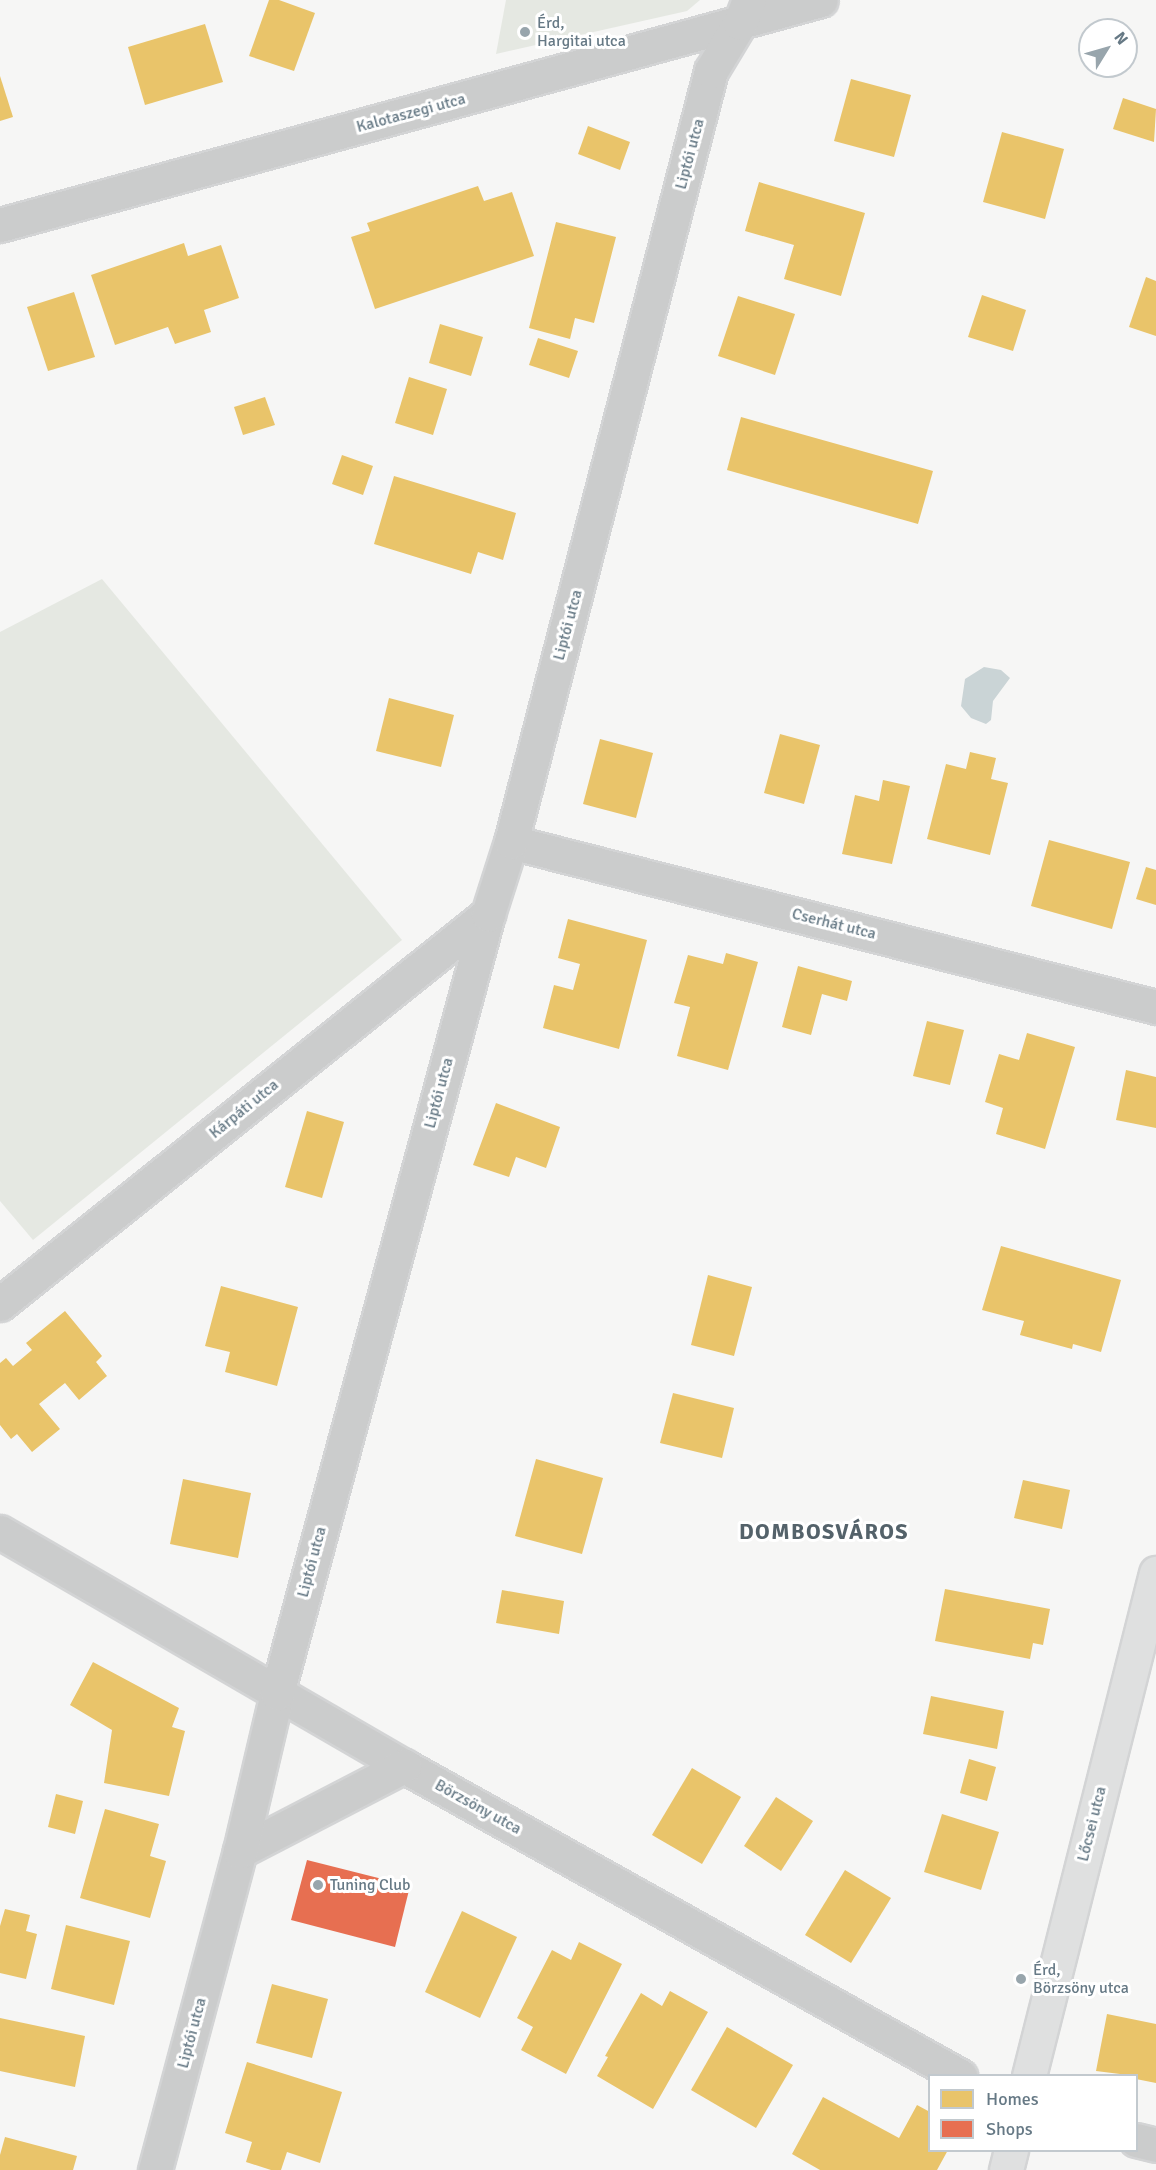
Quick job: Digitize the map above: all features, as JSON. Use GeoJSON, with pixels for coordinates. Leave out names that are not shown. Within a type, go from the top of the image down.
{"type":"FeatureCollection","features":[{"type":"Feature","properties":{"kind":"street","name":"Kalotaszegi utca"},"geometry":{"type":"LineString","coordinates":[[0,225],[745,12],[821,0]]}},
{"type":"Feature","properties":{"kind":"street","name":"Liptói utca"},"geometry":{"type":"LineString","coordinates":[[155,2170],[240,1851],[276,1694],[488,914],[511,842],[711,71],[745,12]]}},
{"type":"Feature","properties":{"kind":"street","name":"Cserhát utca"},"geometry":{"type":"LineString","coordinates":[[511,842],[1156,1007]]}},
{"type":"Feature","properties":{"kind":"street","name":"Kárpáti utca"},"geometry":{"type":"LineString","coordinates":[[0,1304],[488,914]]}},
{"type":"Feature","properties":{"kind":"street","name":"Börzsöny utca"},"geometry":{"type":"LineString","coordinates":[[0,1532],[276,1694],[956,2074]]}},
{"type":"Feature","properties":{"kind":"street","name":"Lőcsei utca"},"geometry":{"type":"LineString","coordinates":[[1030,2074],[1156,1573]]}},
{"type":"Feature","properties":{"kind":"street"},"geometry":{"type":"LineString","coordinates":[[240,1851],[404,1766]]}},
{"type":"Feature","properties":{"kind":"street"},"geometry":{"type":"LineString","coordinates":[[1138,2140],[1156,2145]]}},
{"type":"Feature","properties":{"kind":"street"},"geometry":{"type":"LineString","coordinates":[[1006,2170],[1011,2152]]}},
{"type":"Feature","properties":{"kind":"shaded area"},"geometry":{"type":"Polygon","coordinates":[[[506,0],[700,0],[687,11],[496,54],[506,0]]]}},
{"type":"Feature","properties":{"kind":"shaded area"},"geometry":{"type":"Polygon","coordinates":[[[102,579],[402,940],[33,1240],[0,1201],[0,632],[102,579]]]}},
{"type":"Feature","properties":{"kind":"shaded area"},"geometry":{"type":"Polygon","coordinates":[[[984,667],[1001,670],[1010,678],[993,701],[991,720],[986,724],[971,718],[961,706],[965,679],[984,667]]]}},
{"type":"Feature","properties":{"kind":"building: Homes"},"geometry":{"type":"Polygon","coordinates":[[[269,0],[279,0],[315,13],[294,71],[249,56],[269,0]]]}},
{"type":"Feature","properties":{"kind":"building: Homes"},"geometry":{"type":"Polygon","coordinates":[[[205,24],[223,82],[145,105],[128,47],[205,24]]]}},
{"type":"Feature","properties":{"kind":"building: Homes"},"geometry":{"type":"Polygon","coordinates":[[[0,76],[13,117],[0,121],[0,76]]]}},
{"type":"Feature","properties":{"kind":"building: Homes"},"geometry":{"type":"Polygon","coordinates":[[[851,79],[911,95],[894,157],[834,141],[851,79]]]}},
{"type":"Feature","properties":{"kind":"building: Homes"},"geometry":{"type":"Polygon","coordinates":[[[1123,98],[1156,109],[1154,142],[1113,129],[1123,98]]]}},
{"type":"Feature","properties":{"kind":"building: Homes"},"geometry":{"type":"Polygon","coordinates":[[[588,126],[630,142],[620,170],[578,154],[588,126]]]}},
{"type":"Feature","properties":{"kind":"building: Homes"},"geometry":{"type":"Polygon","coordinates":[[[1002,132],[1064,149],[1045,219],[983,202],[1002,132]]]}},
{"type":"Feature","properties":{"kind":"building: Homes"},"geometry":{"type":"Polygon","coordinates":[[[759,182],[865,213],[841,296],[784,279],[794,245],[745,231],[759,182]]]}},
{"type":"Feature","properties":{"kind":"building: Homes"},"geometry":{"type":"Polygon","coordinates":[[[478,186],[484,201],[512,192],[534,256],[375,309],[351,237],[370,231],[367,223],[478,186]]]}},
{"type":"Feature","properties":{"kind":"building: Homes"},"geometry":{"type":"Polygon","coordinates":[[[556,222],[616,237],[594,323],[575,318],[570,339],[529,328],[556,222]]]}},
{"type":"Feature","properties":{"kind":"building: Homes"},"geometry":{"type":"Polygon","coordinates":[[[184,243],[188,256],[221,245],[239,298],[204,310],[211,332],[175,344],[168,327],[115,345],[91,275],[184,243]]]}},
{"type":"Feature","properties":{"kind":"building: Homes"},"geometry":{"type":"Polygon","coordinates":[[[1146,277],[1156,281],[1156,336],[1129,327],[1146,277]]]}},
{"type":"Feature","properties":{"kind":"building: Homes"},"geometry":{"type":"Polygon","coordinates":[[[74,292],[95,357],[48,371],[27,307],[74,292]]]}},
{"type":"Feature","properties":{"kind":"building: Homes"},"geometry":{"type":"Polygon","coordinates":[[[982,295],[1026,310],[1013,351],[968,337],[982,295]]]}},
{"type":"Feature","properties":{"kind":"building: Homes"},"geometry":{"type":"Polygon","coordinates":[[[738,296],[795,314],[775,375],[718,356],[738,296]]]}},
{"type":"Feature","properties":{"kind":"building: Homes"},"geometry":{"type":"Polygon","coordinates":[[[440,324],[483,337],[471,376],[429,363],[440,324]]]}},
{"type":"Feature","properties":{"kind":"building: Homes"},"geometry":{"type":"Polygon","coordinates":[[[538,338],[578,351],[569,378],[529,365],[538,338]]]}},
{"type":"Feature","properties":{"kind":"building: Homes"},"geometry":{"type":"Polygon","coordinates":[[[409,377],[447,389],[433,435],[395,423],[409,377]]]}},
{"type":"Feature","properties":{"kind":"building: Homes"},"geometry":{"type":"Polygon","coordinates":[[[265,397],[275,425],[243,435],[234,407],[265,397]]]}},
{"type":"Feature","properties":{"kind":"building: Homes"},"geometry":{"type":"Polygon","coordinates":[[[741,417],[933,471],[918,524],[727,470],[741,417]]]}},
{"type":"Feature","properties":{"kind":"building: Homes"},"geometry":{"type":"Polygon","coordinates":[[[342,455],[373,466],[363,495],[332,484],[342,455]]]}},
{"type":"Feature","properties":{"kind":"building: Homes"},"geometry":{"type":"Polygon","coordinates":[[[394,476],[516,513],[503,560],[478,552],[471,574],[374,544],[394,476]]]}},
{"type":"Feature","properties":{"kind":"building: Homes"},"geometry":{"type":"Polygon","coordinates":[[[389,698],[454,715],[441,767],[376,751],[389,698]]]}},
{"type":"Feature","properties":{"kind":"building: Homes"},"geometry":{"type":"Polygon","coordinates":[[[780,734],[820,745],[804,804],[764,793],[780,734]]]}},
{"type":"Feature","properties":{"kind":"building: Homes"},"geometry":{"type":"Polygon","coordinates":[[[600,739],[653,753],[636,818],[583,804],[600,739]]]}},
{"type":"Feature","properties":{"kind":"building: Homes"},"geometry":{"type":"Polygon","coordinates":[[[970,752],[996,758],[991,779],[1008,783],[990,855],[927,839],[946,764],[966,769],[970,752]]]}},
{"type":"Feature","properties":{"kind":"building: Homes"},"geometry":{"type":"Polygon","coordinates":[[[883,780],[910,786],[892,864],[842,854],[855,795],[879,801],[883,780]]]}},
{"type":"Feature","properties":{"kind":"building: Homes"},"geometry":{"type":"Polygon","coordinates":[[[1049,840],[1130,862],[1112,929],[1031,906],[1049,840]]]}},
{"type":"Feature","properties":{"kind":"building: Homes"},"geometry":{"type":"Polygon","coordinates":[[[1146,867],[1156,870],[1156,905],[1136,899],[1146,867]]]}},
{"type":"Feature","properties":{"kind":"building: Homes"},"geometry":{"type":"Polygon","coordinates":[[[568,919],[647,940],[619,1049],[543,1028],[554,985],[573,990],[580,964],[558,958],[568,919]]]}},
{"type":"Feature","properties":{"kind":"building: Homes"},"geometry":{"type":"Polygon","coordinates":[[[726,953],[758,962],[728,1070],[677,1056],[690,1007],[674,1003],[688,955],[723,964],[726,953]]]}},
{"type":"Feature","properties":{"kind":"building: Homes"},"geometry":{"type":"Polygon","coordinates":[[[798,966],[852,981],[847,1001],[822,994],[811,1035],[782,1027],[798,966]]]}},
{"type":"Feature","properties":{"kind":"building: Homes"},"geometry":{"type":"Polygon","coordinates":[[[927,1021],[964,1030],[950,1085],[913,1076],[927,1021]]]}},
{"type":"Feature","properties":{"kind":"building: Homes"},"geometry":{"type":"Polygon","coordinates":[[[1027,1033],[1075,1047],[1045,1149],[996,1134],[1003,1108],[985,1102],[999,1054],[1019,1060],[1027,1033]]]}},
{"type":"Feature","properties":{"kind":"building: Homes"},"geometry":{"type":"Polygon","coordinates":[[[1126,1070],[1156,1077],[1156,1128],[1116,1120],[1126,1070]]]}},
{"type":"Feature","properties":{"kind":"building: Homes"},"geometry":{"type":"Polygon","coordinates":[[[496,1103],[560,1127],[546,1168],[516,1157],[509,1177],[473,1165],[496,1103]]]}},
{"type":"Feature","properties":{"kind":"building: Homes"},"geometry":{"type":"Polygon","coordinates":[[[307,1111],[344,1122],[322,1198],[285,1187],[307,1111]]]}},
{"type":"Feature","properties":{"kind":"building: Homes"},"geometry":{"type":"Polygon","coordinates":[[[1001,1246],[1121,1280],[1101,1352],[1073,1344],[1072,1349],[1020,1335],[1024,1321],[982,1310],[1001,1246]]]}},
{"type":"Feature","properties":{"kind":"building: Homes"},"geometry":{"type":"Polygon","coordinates":[[[708,1275],[752,1287],[734,1356],[691,1345],[708,1275]]]}},
{"type":"Feature","properties":{"kind":"building: Homes"},"geometry":{"type":"Polygon","coordinates":[[[221,1286],[298,1307],[277,1386],[225,1372],[230,1352],[205,1346],[221,1286]]]}},
{"type":"Feature","properties":{"kind":"building: Homes"},"geometry":{"type":"Polygon","coordinates":[[[65,1311],[102,1356],[96,1362],[107,1376],[79,1400],[65,1383],[39,1404],[60,1429],[32,1452],[17,1434],[11,1439],[0,1425],[0,1363],[6,1358],[13,1366],[32,1350],[26,1343],[65,1311]]]}},
{"type":"Feature","properties":{"kind":"building: Homes"},"geometry":{"type":"Polygon","coordinates":[[[673,1393],[734,1408],[722,1458],[660,1443],[673,1393]]]}},
{"type":"Feature","properties":{"kind":"building: Homes"},"geometry":{"type":"Polygon","coordinates":[[[536,1459],[603,1478],[582,1554],[515,1536],[536,1459]]]}},
{"type":"Feature","properties":{"kind":"building: Homes"},"geometry":{"type":"Polygon","coordinates":[[[183,1479],[251,1493],[238,1558],[170,1544],[183,1479]]]}},
{"type":"Feature","properties":{"kind":"building: Homes"},"geometry":{"type":"Polygon","coordinates":[[[1023,1480],[1070,1490],[1062,1529],[1014,1518],[1023,1480]]]}},
{"type":"Feature","properties":{"kind":"building: Homes"},"geometry":{"type":"Polygon","coordinates":[[[945,1589],[1050,1609],[1043,1645],[1033,1643],[1030,1659],[935,1641],[945,1589]]]}},
{"type":"Feature","properties":{"kind":"building: Homes"},"geometry":{"type":"Polygon","coordinates":[[[502,1590],[564,1601],[559,1634],[496,1623],[502,1590]]]}},
{"type":"Feature","properties":{"kind":"building: Homes"},"geometry":{"type":"Polygon","coordinates":[[[93,1662],[179,1708],[172,1727],[185,1731],[169,1796],[104,1783],[112,1730],[70,1705],[93,1662]]]}},
{"type":"Feature","properties":{"kind":"building: Homes"},"geometry":{"type":"Polygon","coordinates":[[[931,1696],[1004,1711],[997,1749],[923,1734],[931,1696]]]}},
{"type":"Feature","properties":{"kind":"building: Homes"},"geometry":{"type":"Polygon","coordinates":[[[969,1759],[996,1767],[987,1801],[960,1793],[969,1759]]]}},
{"type":"Feature","properties":{"kind":"building: Homes"},"geometry":{"type":"Polygon","coordinates":[[[692,1768],[741,1797],[702,1864],[652,1835],[692,1768]]]}},
{"type":"Feature","properties":{"kind":"building: Homes"},"geometry":{"type":"Polygon","coordinates":[[[56,1794],[83,1801],[75,1834],[48,1827],[56,1794]]]}},
{"type":"Feature","properties":{"kind":"building: Homes"},"geometry":{"type":"Polygon","coordinates":[[[776,1797],[813,1821],[781,1871],[744,1846],[776,1797]]]}},
{"type":"Feature","properties":{"kind":"building: Homes"},"geometry":{"type":"Polygon","coordinates":[[[105,1809],[159,1824],[150,1856],[166,1861],[150,1918],[80,1898],[105,1809]]]}},
{"type":"Feature","properties":{"kind":"building: Homes"},"geometry":{"type":"Polygon","coordinates":[[[942,1814],[999,1832],[981,1890],[924,1872],[942,1814]]]}},
{"type":"Feature","properties":{"kind":"building: Homes"},"geometry":{"type":"Polygon","coordinates":[[[845,1870],[891,1898],[851,1963],[805,1935],[845,1870]]]}},
{"type":"Feature","properties":{"kind":"building: Homes"},"geometry":{"type":"Polygon","coordinates":[[[5,1909],[30,1915],[26,1931],[37,1934],[26,1979],[0,1973],[0,1926],[5,1909]]]}},
{"type":"Feature","properties":{"kind":"building: Homes"},"geometry":{"type":"Polygon","coordinates":[[[462,1911],[517,1937],[480,2018],[425,1992],[462,1911]]]}},
{"type":"Feature","properties":{"kind":"building: Homes"},"geometry":{"type":"Polygon","coordinates":[[[66,1925],[130,1941],[114,2005],[51,1989],[66,1925]]]}},
{"type":"Feature","properties":{"kind":"building: Homes"},"geometry":{"type":"Polygon","coordinates":[[[579,1942],[622,1964],[566,2074],[521,2050],[533,2027],[517,2018],[552,1950],[571,1960],[579,1942]]]}},
{"type":"Feature","properties":{"kind":"building: Homes"},"geometry":{"type":"Polygon","coordinates":[[[272,1984],[328,1999],[312,2058],[256,2043],[272,1984]]]}},
{"type":"Feature","properties":{"kind":"building: Homes"},"geometry":{"type":"Polygon","coordinates":[[[670,1991],[708,2012],[653,2109],[597,2076],[608,2057],[605,2056],[641,1993],[662,2006],[670,1991]]]}},
{"type":"Feature","properties":{"kind":"building: Homes"},"geometry":{"type":"Polygon","coordinates":[[[1107,2014],[1156,2024],[1156,2083],[1138,2079],[1138,2074],[1096,2071],[1107,2014]]]}},
{"type":"Feature","properties":{"kind":"building: Homes"},"geometry":{"type":"Polygon","coordinates":[[[0,2018],[85,2036],[75,2087],[0,2071],[0,2018]]]}},
{"type":"Feature","properties":{"kind":"building: Homes"},"geometry":{"type":"Polygon","coordinates":[[[727,2027],[793,2065],[756,2128],[691,2090],[727,2027]]]}},
{"type":"Feature","properties":{"kind":"building: Homes"},"geometry":{"type":"Polygon","coordinates":[[[247,2062],[342,2092],[320,2163],[287,2152],[281,2170],[271,2170],[246,2162],[252,2142],[225,2133],[247,2062]]]}},
{"type":"Feature","properties":{"kind":"building: Homes"},"geometry":{"type":"Polygon","coordinates":[[[823,2097],[899,2138],[917,2105],[928,2111],[928,2152],[947,2152],[937,2170],[820,2170],[792,2154],[823,2097]]]}},
{"type":"Feature","properties":{"kind":"building: Homes"},"geometry":{"type":"Polygon","coordinates":[[[5,2137],[77,2156],[73,2170],[0,2170],[0,2155],[5,2137]]]}},
{"type":"Feature","properties":{"kind":"building: Shops"},"geometry":{"type":"Polygon","coordinates":[[[307,1860],[410,1886],[395,1947],[291,1920],[307,1860]]]}},
{"type":"Feature","properties":{"kind":"place","name":"Érd, Hargitai utca"},"geometry":{"type":"Point","coordinates":[525,32]}},
{"type":"Feature","properties":{"kind":"place","name":"Tuning Club"},"geometry":{"type":"Point","coordinates":[318,1885]}},
{"type":"Feature","properties":{"kind":"place","name":"Érd, Börzsöny utca"},"geometry":{"type":"Point","coordinates":[1021,1979]}},
{"type":"Feature","properties":{"kind":"district","name":"DOMBOSVÁROS"},"geometry":{"type":"Point","coordinates":[824,1532]}}]}
